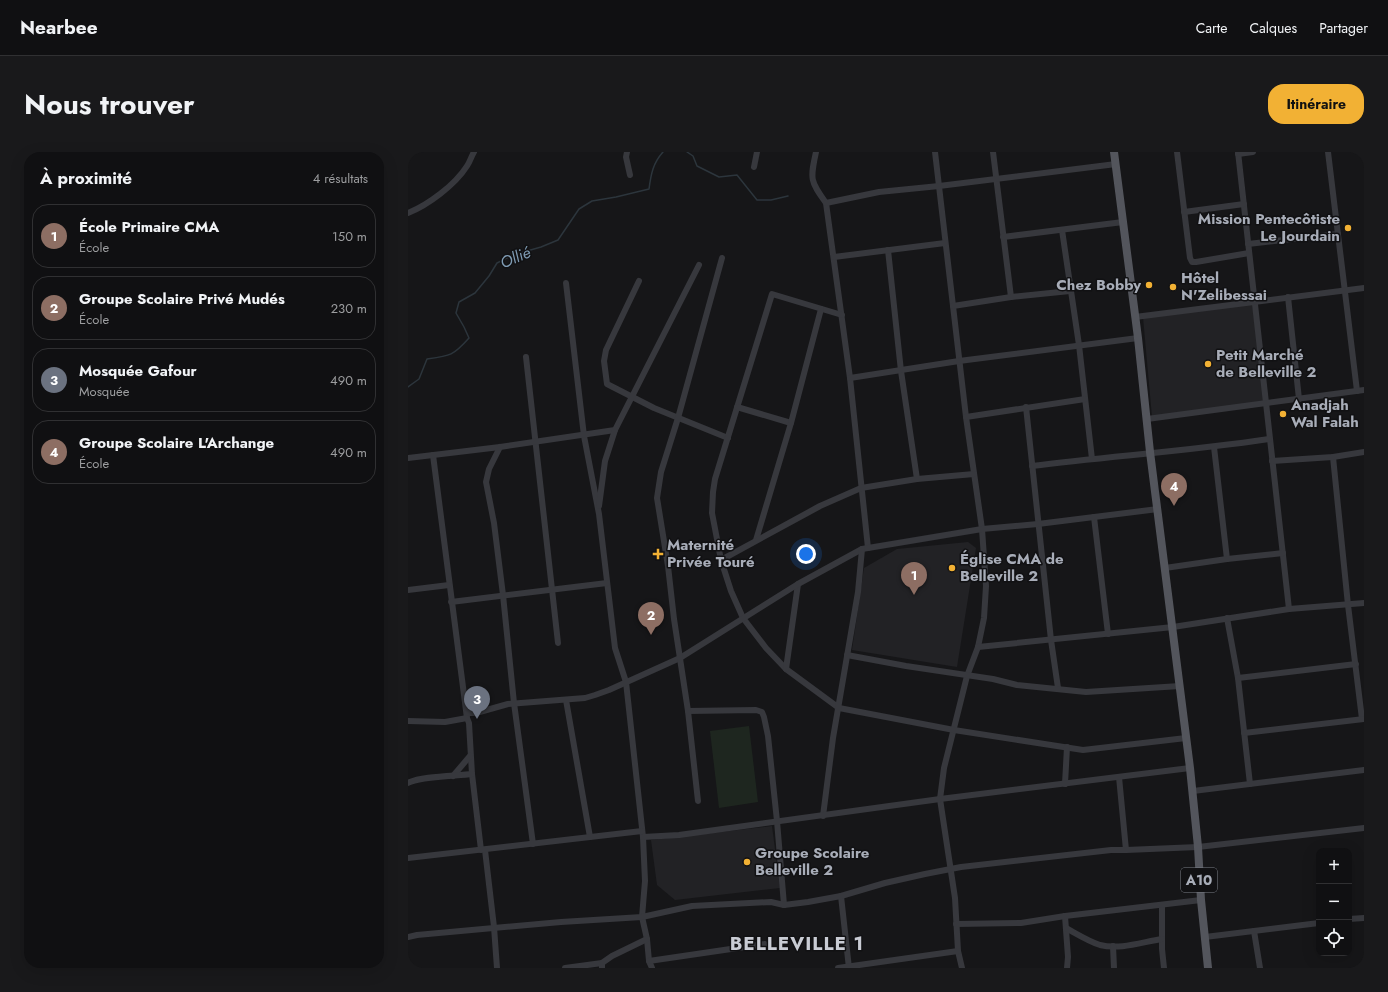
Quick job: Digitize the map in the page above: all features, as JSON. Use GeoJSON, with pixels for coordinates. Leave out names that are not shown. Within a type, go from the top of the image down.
{"type":"FeatureCollection","features":[{"type":"Feature","properties":{"kind":"main road","name":"A10"},"geometry":{"type":"LineString","coordinates":[[1114,152],[1193,791],[1198,847],[1200,900],[1208,968]]}},
{"type":"Feature","properties":{"kind":"street"},"geometry":{"type":"LineString","coordinates":[[408,213],[416,210],[432,199],[455,180],[467,166],[474,152]]}},
{"type":"Feature","properties":{"kind":"street"},"geometry":{"type":"LineString","coordinates":[[627,152],[626,157],[630,175]]}},
{"type":"Feature","properties":{"kind":"street"},"geometry":{"type":"LineString","coordinates":[[754,167],[757,152]]}},
{"type":"Feature","properties":{"kind":"street"},"geometry":{"type":"LineString","coordinates":[[816,152],[812,167],[812,180],[826,203],[834,257],[850,378],[861,488],[865,549],[833,738],[823,816]]}},
{"type":"Feature","properties":{"kind":"street"},"geometry":{"type":"LineString","coordinates":[[935,152],[959,361],[982,529],[986,586],[984,618],[978,647],[967,676],[944,768],[940,799],[955,898],[958,951],[962,968]]}},
{"type":"Feature","properties":{"kind":"street"},"geometry":{"type":"LineString","coordinates":[[993,152],[1011,297]]}},
{"type":"Feature","properties":{"kind":"street"},"geometry":{"type":"LineString","coordinates":[[1177,152],[1190,258],[1192,262],[1249,253]]}},
{"type":"Feature","properties":{"kind":"street"},"geometry":{"type":"LineString","coordinates":[[1253,152],[1238,153],[1289,609]]}},
{"type":"Feature","properties":{"kind":"street"},"geometry":{"type":"LineString","coordinates":[[1147,419],[1361,391],[1345,290],[1328,152]]}},
{"type":"Feature","properties":{"kind":"street"},"geometry":{"type":"LineString","coordinates":[[826,203],[879,192],[1116,164]]}},
{"type":"Feature","properties":{"kind":"street"},"geometry":{"type":"LineString","coordinates":[[1184,212],[1244,204]]}},
{"type":"Feature","properties":{"kind":"street"},"geometry":{"type":"LineString","coordinates":[[1003,237],[1123,222]]}},
{"type":"Feature","properties":{"kind":"street"},"geometry":{"type":"LineString","coordinates":[[1062,230],[1086,399],[1092,458]]}},
{"type":"Feature","properties":{"kind":"street"},"geometry":{"type":"LineString","coordinates":[[1248,244],[1338,234]]}},
{"type":"Feature","properties":{"kind":"street"},"geometry":{"type":"LineString","coordinates":[[834,257],[945,243]]}},
{"type":"Feature","properties":{"kind":"street"},"geometry":{"type":"LineString","coordinates":[[888,250],[901,371],[917,479]]}},
{"type":"Feature","properties":{"kind":"street"},"geometry":{"type":"LineString","coordinates":[[698,801],[688,711],[657,498],[660,472],[678,418],[722,258]]}},
{"type":"Feature","properties":{"kind":"street"},"geometry":{"type":"LineString","coordinates":[[599,514],[604,461],[615,430],[699,265]]}},
{"type":"Feature","properties":{"kind":"street"},"geometry":{"type":"LineString","coordinates":[[640,281],[606,350],[604,361],[607,384],[632,398],[728,438]]}},
{"type":"Feature","properties":{"kind":"street"},"geometry":{"type":"LineString","coordinates":[[566,283],[584,436],[599,514],[615,648],[626,682],[643,834],[645,881],[642,917],[647,939],[649,961],[652,968]]}},
{"type":"Feature","properties":{"kind":"street"},"geometry":{"type":"LineString","coordinates":[[1135,317],[1364,288]]}},
{"type":"Feature","properties":{"kind":"street"},"geometry":{"type":"LineString","coordinates":[[953,306],[1011,297],[1070,291]]}},
{"type":"Feature","properties":{"kind":"street"},"geometry":{"type":"LineString","coordinates":[[842,316],[772,294],[715,479],[712,513],[721,560],[731,591],[743,618],[766,648],[786,669],[838,708],[954,730],[1083,750],[1186,738]]}},
{"type":"Feature","properties":{"kind":"street"},"geometry":{"type":"LineString","coordinates":[[1288,297],[1299,399]]}},
{"type":"Feature","properties":{"kind":"street"},"geometry":{"type":"LineString","coordinates":[[756,540],[791,423],[821,309]]}},
{"type":"Feature","properties":{"kind":"street"},"geometry":{"type":"LineString","coordinates":[[850,378],[959,361],[1138,338]]}},
{"type":"Feature","properties":{"kind":"street"},"geometry":{"type":"LineString","coordinates":[[526,357],[558,643]]}},
{"type":"Feature","properties":{"kind":"street"},"geometry":{"type":"LineString","coordinates":[[966,417],[1086,399]]}},
{"type":"Feature","properties":{"kind":"street"},"geometry":{"type":"LineString","coordinates":[[737,407],[791,423]]}},
{"type":"Feature","properties":{"kind":"street"},"geometry":{"type":"LineString","coordinates":[[1026,407],[1051,640],[1058,688]]}},
{"type":"Feature","properties":{"kind":"street"},"geometry":{"type":"LineString","coordinates":[[408,458],[584,436],[615,430]]}},
{"type":"Feature","properties":{"kind":"street"},"geometry":{"type":"LineString","coordinates":[[1032,466],[1092,458],[1214,447],[1269,439]]}},
{"type":"Feature","properties":{"kind":"street"},"geometry":{"type":"LineString","coordinates":[[500,447],[489,469],[486,482],[494,523],[514,704],[533,844]]}},
{"type":"Feature","properties":{"kind":"street"},"geometry":{"type":"LineString","coordinates":[[1214,447],[1227,559]]}},
{"type":"Feature","properties":{"kind":"street"},"geometry":{"type":"LineString","coordinates":[[1272,461],[1333,457],[1364,452]]}},
{"type":"Feature","properties":{"kind":"street"},"geometry":{"type":"LineString","coordinates":[[433,455],[451,602],[469,723],[472,774],[494,928],[497,968]]}},
{"type":"Feature","properties":{"kind":"street"},"geometry":{"type":"LineString","coordinates":[[1244,733],[1363,719],[1348,605],[1333,457]]}},
{"type":"Feature","properties":{"kind":"street"},"geometry":{"type":"LineString","coordinates":[[721,560],[820,506],[861,488],[917,479],[974,474]]}},
{"type":"Feature","properties":{"kind":"street"},"geometry":{"type":"LineString","coordinates":[[408,721],[445,722],[499,706],[595,696],[680,658],[798,584],[865,549],[982,529],[1038,524],[1158,509]]}},
{"type":"Feature","properties":{"kind":"street"},"geometry":{"type":"LineString","coordinates":[[1094,517],[1108,634]]}},
{"type":"Feature","properties":{"kind":"street"},"geometry":{"type":"LineString","coordinates":[[1166,568],[1283,553]]}},
{"type":"Feature","properties":{"kind":"street"},"geometry":{"type":"LineString","coordinates":[[451,602],[607,583]]}},
{"type":"Feature","properties":{"kind":"street"},"geometry":{"type":"LineString","coordinates":[[786,669],[798,584]]}},
{"type":"Feature","properties":{"kind":"street"},"geometry":{"type":"LineString","coordinates":[[408,590],[449,585]]}},
{"type":"Feature","properties":{"kind":"street"},"geometry":{"type":"LineString","coordinates":[[978,647],[1173,627],[1289,609],[1364,603]]}},
{"type":"Feature","properties":{"kind":"street"},"geometry":{"type":"LineString","coordinates":[[1227,618],[1238,678],[1250,784]]}},
{"type":"Feature","properties":{"kind":"street"},"geometry":{"type":"LineString","coordinates":[[847,655],[967,676],[993,679],[1017,685],[1086,692],[1180,686]]}},
{"type":"Feature","properties":{"kind":"street"},"geometry":{"type":"LineString","coordinates":[[1238,678],[1356,664]]}},
{"type":"Feature","properties":{"kind":"street"},"geometry":{"type":"LineString","coordinates":[[566,700],[590,837]]}},
{"type":"Feature","properties":{"kind":"street"},"geometry":{"type":"LineString","coordinates":[[688,711],[756,710],[762,712],[768,736],[784,905]]}},
{"type":"Feature","properties":{"kind":"street"},"geometry":{"type":"LineString","coordinates":[[1065,784],[1067,747]]}},
{"type":"Feature","properties":{"kind":"street"},"geometry":{"type":"LineString","coordinates":[[453,776],[470,756]]}},
{"type":"Feature","properties":{"kind":"street"},"geometry":{"type":"LineString","coordinates":[[408,858],[590,837],[643,834],[679,834],[823,816],[940,799],[1190,768]]}},
{"type":"Feature","properties":{"kind":"street"},"geometry":{"type":"LineString","coordinates":[[1193,791],[1364,770]]}},
{"type":"Feature","properties":{"kind":"street"},"geometry":{"type":"LineString","coordinates":[[409,782],[472,774]]}},
{"type":"Feature","properties":{"kind":"street"},"geometry":{"type":"LineString","coordinates":[[1119,777],[1126,850]]}},
{"type":"Feature","properties":{"kind":"street"},"geometry":{"type":"LineString","coordinates":[[408,937],[494,928],[642,917],[692,906],[771,902],[784,905],[841,896],[885,883],[951,869],[1092,851],[1198,847],[1364,828]]}},
{"type":"Feature","properties":{"kind":"street"},"geometry":{"type":"LineString","coordinates":[[841,896],[849,967]]}},
{"type":"Feature","properties":{"kind":"street"},"geometry":{"type":"LineString","coordinates":[[956,924],[1011,924],[1200,900]]}},
{"type":"Feature","properties":{"kind":"street"},"geometry":{"type":"LineString","coordinates":[[1162,905],[1164,968]]}},
{"type":"Feature","properties":{"kind":"street"},"geometry":{"type":"LineString","coordinates":[[1065,916],[1067,968]]}},
{"type":"Feature","properties":{"kind":"street"},"geometry":{"type":"LineString","coordinates":[[1352,919],[1364,918]]}},
{"type":"Feature","properties":{"kind":"street"},"geometry":{"type":"LineString","coordinates":[[1205,937],[1316,923]]}},
{"type":"Feature","properties":{"kind":"street"},"geometry":{"type":"LineString","coordinates":[[1066,928],[1089,941],[1101,945],[1126,946],[1162,939]]}},
{"type":"Feature","properties":{"kind":"street"},"geometry":{"type":"LineString","coordinates":[[1254,931],[1260,968]]}},
{"type":"Feature","properties":{"kind":"street"},"geometry":{"type":"LineString","coordinates":[[565,968],[602,966],[612,956],[647,939]]}},
{"type":"Feature","properties":{"kind":"street"},"geometry":{"type":"LineString","coordinates":[[649,961],[765,944]]}},
{"type":"Feature","properties":{"kind":"street"},"geometry":{"type":"LineString","coordinates":[[1113,946],[1114,968]]}},
{"type":"Feature","properties":{"kind":"street"},"geometry":{"type":"LineString","coordinates":[[838,968],[958,951]]}},
{"type":"Feature","properties":{"kind":"shaded area"},"geometry":{"type":"Polygon","coordinates":[[[1252,303],[1265,402],[1152,417],[1143,317],[1252,303]]]}},
{"type":"Feature","properties":{"kind":"shaded area"},"geometry":{"type":"Polygon","coordinates":[[[968,542],[976,548],[957,667],[852,650],[864,568],[897,549],[968,542]]]}},
{"type":"Feature","properties":{"kind":"shaded area"},"geometry":{"type":"Polygon","coordinates":[[[749,726],[758,802],[719,808],[710,731],[749,726]]]}},
{"type":"Feature","properties":{"kind":"shaded area"},"geometry":{"type":"Polygon","coordinates":[[[772,826],[780,888],[675,900],[657,885],[651,840],[772,826]]]}},
{"type":"Feature","properties":{"kind":"waterway","name":"Ollié"},"geometry":{"type":"LineString","coordinates":[[408,387],[419,379],[427,359],[451,354],[469,338],[456,313],[459,302],[475,293],[489,276],[497,263],[513,255],[541,247],[558,240],[579,209],[592,201],[649,189],[653,169],[663,152]]}},
{"type":"Feature","properties":{"kind":"waterway","name":"Ollié"},"geometry":{"type":"LineString","coordinates":[[687,152],[693,156],[697,166],[719,177],[737,175],[757,200],[771,200],[788,196]]}},
{"type":"Feature","properties":{"kind":"place","name":"Mission Pentecôtiste Le Jourdain"},"geometry":{"type":"Point","coordinates":[1348,228]}},
{"type":"Feature","properties":{"kind":"place","name":"Chez Bobby"},"geometry":{"type":"Point","coordinates":[1149,285]}},
{"type":"Feature","properties":{"kind":"place","name":"Hôtel N'Zelibessai"},"geometry":{"type":"Point","coordinates":[1173,287]}},
{"type":"Feature","properties":{"kind":"place","name":"Petit Marché de Belleville 2"},"geometry":{"type":"Point","coordinates":[1208,364]}},
{"type":"Feature","properties":{"kind":"place","name":"Anadjah Wal Falah"},"geometry":{"type":"Point","coordinates":[1283,414]}},
{"type":"Feature","properties":{"kind":"place","name":"Groupe Scolaire L'Archange"},"geometry":{"type":"Point","coordinates":[1174,506]}},
{"type":"Feature","properties":{"kind":"place","name":"Maternité Privée Touré"},"geometry":{"type":"Point","coordinates":[658,554]}},
{"type":"Feature","properties":{"kind":"place","name":"Église CMA de Belleville 2"},"geometry":{"type":"Point","coordinates":[952,568]}},
{"type":"Feature","properties":{"kind":"place","name":"École Primaire CMA"},"geometry":{"type":"Point","coordinates":[914,595]}},
{"type":"Feature","properties":{"kind":"place","name":"Groupe Scolaire Privé Mudés"},"geometry":{"type":"Point","coordinates":[651,635]}},
{"type":"Feature","properties":{"kind":"place","name":"Mosquée Gafour"},"geometry":{"type":"Point","coordinates":[477,719]}},
{"type":"Feature","properties":{"kind":"place","name":"Groupe Scolaire Belleville 2"},"geometry":{"type":"Point","coordinates":[747,862]}},
{"type":"Feature","properties":{"kind":"district","name":"BELLEVILLE 1"},"geometry":{"type":"Point","coordinates":[797,943]}}]}
